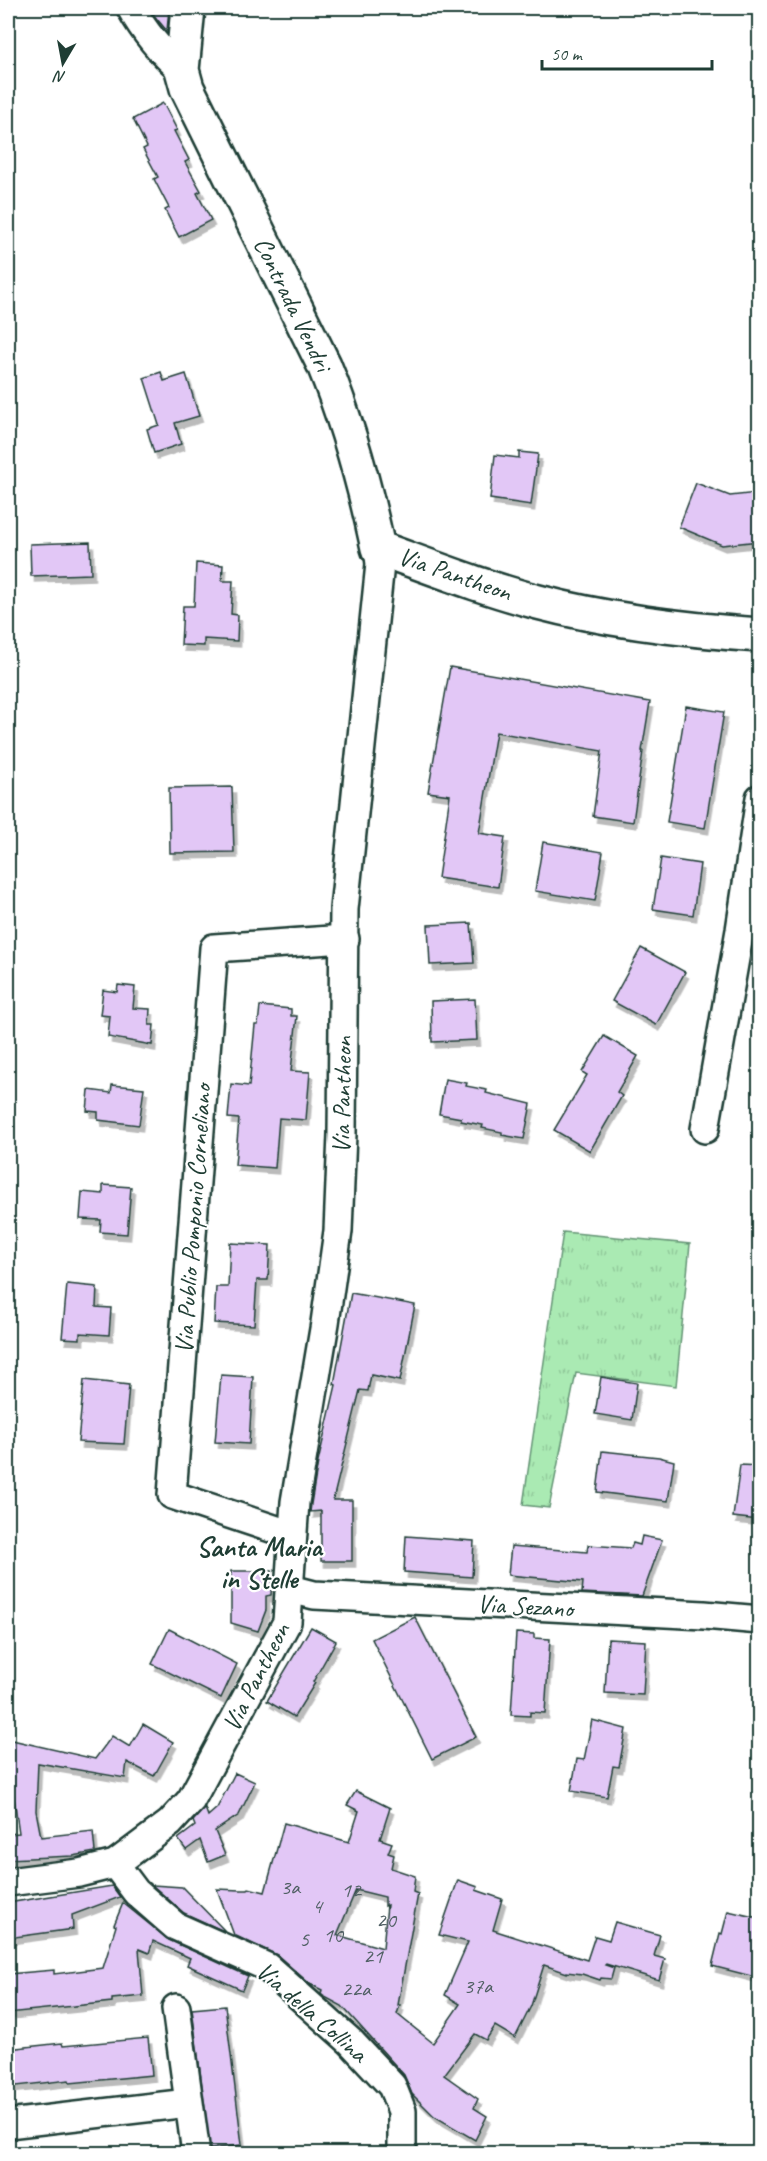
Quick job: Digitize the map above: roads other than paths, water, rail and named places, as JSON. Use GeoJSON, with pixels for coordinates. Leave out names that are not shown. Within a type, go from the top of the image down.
{"type":"FeatureCollection","features":[{"type":"Feature","properties":{"kind":"street","name":"Contrada Vendri"},"geometry":{"type":"LineString","coordinates":[[131,8],[165,55],[182,70]]}},
{"type":"Feature","properties":{"kind":"street","name":"Contrada Vendri"},"geometry":{"type":"LineString","coordinates":[[188,8],[182,70],[192,97],[324,365],[335,393],[369,507],[378,548]]}},
{"type":"Feature","properties":{"kind":"street","name":"Via Pantheon"},"geometry":{"type":"LineString","coordinates":[[8,1882],[79,1873],[115,1864],[170,1823],[191,1800],[288,1622],[295,1502],[338,1231],[342,1134],[344,909],[380,564],[378,548],[537,602],[589,614],[658,625],[759,635]]}},
{"type":"Feature","properties":{"kind":"street"},"geometry":{"type":"LineString","coordinates":[[705,1129],[740,930],[759,798]]}},
{"type":"Feature","properties":{"kind":"street","name":"Via Publio Pomponio Corneliano"},"geometry":{"type":"LineString","coordinates":[[292,1535],[172,1495],[214,948],[345,939]]}},
{"type":"Feature","properties":{"kind":"street","name":"Via Sezano"},"geometry":{"type":"LineString","coordinates":[[291,1589],[314,1595],[704,1615],[759,1620]]}},
{"type":"Feature","properties":{"kind":"street","name":"Via della Collina"},"geometry":{"type":"LineString","coordinates":[[115,1864],[136,1892],[175,1926],[267,1967],[351,2042],[392,2086],[402,2112],[402,2154]]}},
{"type":"Feature","properties":{"kind":"street"},"geometry":{"type":"LineString","coordinates":[[176,2008],[195,2146]]}},
{"type":"Feature","properties":{"kind":"street"},"geometry":{"type":"LineString","coordinates":[[8,2124],[188,2103]]}},
{"type":"Feature","properties":{"kind":"district","name":"Santa Maria in Stelle"},"geometry":{"type":"Point","coordinates":[259,1562]}}]}
